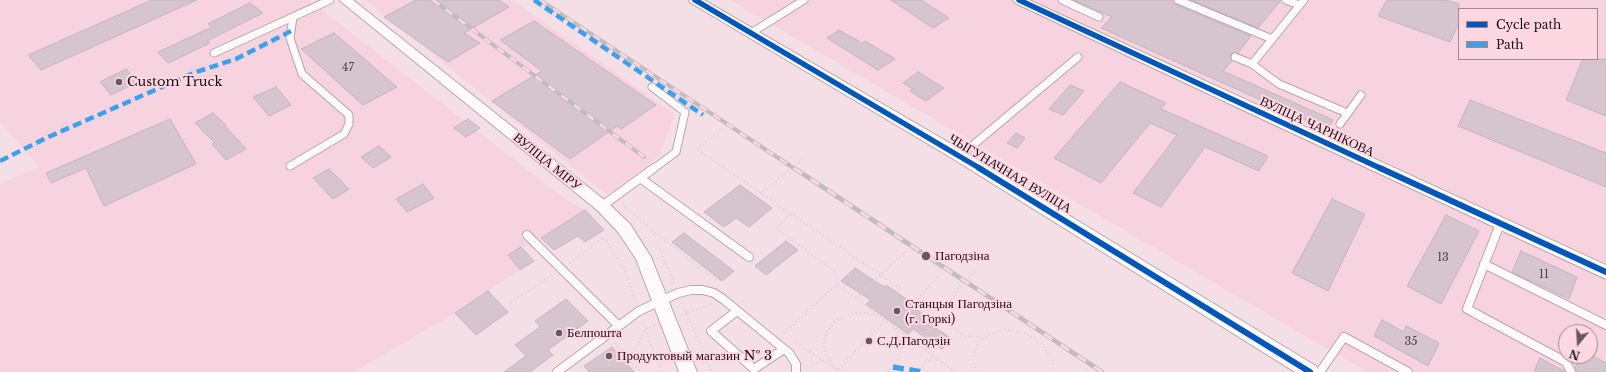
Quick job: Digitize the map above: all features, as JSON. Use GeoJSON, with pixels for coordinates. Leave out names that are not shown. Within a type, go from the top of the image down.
{"type":"FeatureCollection","features":[{"type":"Feature","properties":{"kind":"street","name":"ВУЛІЦА МІРУ"},"geometry":{"type":"LineString","coordinates":[[345,0],[602,206],[624,228],[635,244],[649,271],[688,372]]}},
{"type":"Feature","properties":{"kind":"street","name":"ЧЫГУНАЧНАЯ ВУЛІЦА"},"geometry":{"type":"LineString","coordinates":[[695,0],[960,156],[1310,372]]}},
{"type":"Feature","properties":{"kind":"street","name":"ВУЛІЦА ЧАРНІКОВА"},"geometry":{"type":"LineString","coordinates":[[1019,0],[1606,272]]}},
{"type":"Feature","properties":{"kind":"lane"},"geometry":{"type":"LineString","coordinates":[[214,53],[330,0]]}},
{"type":"Feature","properties":{"kind":"lane"},"geometry":{"type":"LineString","coordinates":[[750,33],[804,0]]}},
{"type":"Feature","properties":{"kind":"lane"},"geometry":{"type":"LineString","coordinates":[[1062,0],[1099,17]]}},
{"type":"Feature","properties":{"kind":"lane"},"geometry":{"type":"LineString","coordinates":[[1178,0],[1272,39]]}},
{"type":"Feature","properties":{"kind":"lane"},"geometry":{"type":"LineString","coordinates":[[1252,64],[1301,3],[1286,0]]}},
{"type":"Feature","properties":{"kind":"lane"},"geometry":{"type":"LineString","coordinates":[[290,166],[344,134],[349,124],[349,115],[302,74],[290,38],[293,17]]}},
{"type":"Feature","properties":{"kind":"lane"},"geometry":{"type":"LineString","coordinates":[[1235,56],[1252,64],[1279,84],[1347,113]]}},
{"type":"Feature","properties":{"kind":"lane"},"geometry":{"type":"LineString","coordinates":[[960,156],[1078,57]]}},
{"type":"Feature","properties":{"kind":"lane"},"geometry":{"type":"LineString","coordinates":[[602,206],[676,152],[686,112],[652,87]]}},
{"type":"Feature","properties":{"kind":"lane"},"geometry":{"type":"LineString","coordinates":[[1340,124],[1360,95]]}},
{"type":"Feature","properties":{"kind":"lane"},"geometry":{"type":"LineString","coordinates":[[640,178],[749,257]]}},
{"type":"Feature","properties":{"kind":"lane"},"geometry":{"type":"LineString","coordinates":[[1500,224],[1467,308],[1566,362],[1571,372]]}},
{"type":"Feature","properties":{"kind":"lane"},"geometry":{"type":"LineString","coordinates":[[526,235],[619,326]]}},
{"type":"Feature","properties":{"kind":"lane"},"geometry":{"type":"LineString","coordinates":[[1484,264],[1606,325]]}},
{"type":"Feature","properties":{"kind":"lane"},"geometry":{"type":"LineString","coordinates":[[557,372],[639,310],[678,293],[691,290],[703,290],[714,293],[784,349],[796,364],[796,372]]}},
{"type":"Feature","properties":{"kind":"lane"},"geometry":{"type":"LineString","coordinates":[[737,311],[711,331],[754,369],[784,349]]}},
{"type":"Feature","properties":{"kind":"lane"},"geometry":{"type":"LineString","coordinates":[[1320,372],[1344,337],[1408,372]]}},
{"type":"Feature","properties":{"kind":"path"},"geometry":{"type":"LineString","coordinates":[[724,129],[698,149],[760,194],[900,288]]}},
{"type":"Feature","properties":{"kind":"path"},"geometry":{"type":"LineString","coordinates":[[760,194],[804,158]]}},
{"type":"Feature","properties":{"kind":"path"},"geometry":{"type":"LineString","coordinates":[[615,197],[652,230],[723,286]]}},
{"type":"Feature","properties":{"kind":"path"},"geometry":{"type":"LineString","coordinates":[[792,215],[776,228],[836,273],[837,284],[955,372]]}},
{"type":"Feature","properties":{"kind":"path"},"geometry":{"type":"LineString","coordinates":[[652,230],[666,260],[675,285]]}},
{"type":"Feature","properties":{"kind":"path"},"geometry":{"type":"LineString","coordinates":[[511,302],[561,269],[604,237],[624,269],[661,372]]}},
{"type":"Feature","properties":{"kind":"path"},"geometry":{"type":"LineString","coordinates":[[856,298],[906,251]]}},
{"type":"Feature","properties":{"kind":"path"},"geometry":{"type":"LineString","coordinates":[[917,344],[940,318],[959,287],[977,270]]}},
{"type":"Feature","properties":{"kind":"path"},"geometry":{"type":"LineString","coordinates":[[940,274],[916,301],[964,336],[982,338]]}},
{"type":"Feature","properties":{"kind":"path"},"geometry":{"type":"LineString","coordinates":[[784,333],[837,284]]}},
{"type":"Feature","properties":{"kind":"path"},"geometry":{"type":"LineString","coordinates":[[680,299],[712,372]]}},
{"type":"Feature","properties":{"kind":"path"},"geometry":{"type":"LineString","coordinates":[[676,317],[716,302]]}},
{"type":"Feature","properties":{"kind":"path"},"geometry":{"type":"LineString","coordinates":[[839,371],[826,355],[824,347],[826,334],[833,323],[840,318],[858,312],[878,316],[886,320],[893,326],[898,334],[901,347],[898,360],[887,372]]}},
{"type":"Feature","properties":{"kind":"path"},"geometry":{"type":"LineString","coordinates":[[839,371],[886,320]]}},
{"type":"Feature","properties":{"kind":"path"},"geometry":{"type":"LineString","coordinates":[[629,360],[646,329],[658,324]]}},
{"type":"Feature","properties":{"kind":"path"},"geometry":{"type":"LineString","coordinates":[[976,372],[973,360],[974,352],[982,338],[989,334],[1007,330],[1026,333],[1042,344],[1052,359],[1054,372]]}},
{"type":"Feature","properties":{"kind":"path"},"geometry":{"type":"LineString","coordinates":[[606,335],[641,372]]}},
{"type":"Feature","properties":{"kind":"path"},"geometry":{"type":"LineString","coordinates":[[801,347],[839,371]]}},
{"type":"Feature","properties":{"kind":"path"},"geometry":{"type":"LineString","coordinates":[[917,372],[933,355]]}},
{"type":"Feature","properties":{"kind":"path"},"geometry":{"type":"LineString","coordinates":[[813,364],[822,360]]}},
{"type":"Feature","properties":{"kind":"path"},"geometry":{"type":"LineString","coordinates":[[1084,372],[1094,360]]}},
{"type":"Feature","properties":{"kind":"shaded area"},"geometry":{"type":"Polygon","coordinates":[[[0,0],[309,0],[561,196],[585,210],[541,238],[508,255],[520,270],[455,313],[354,372],[0,372],[0,184],[39,167],[0,121],[0,0]]]}},
{"type":"Feature","properties":{"kind":"shaded area"},"geometry":{"type":"Polygon","coordinates":[[[365,0],[512,0],[675,114],[659,156],[607,195],[365,0]]]}},
{"type":"Feature","properties":{"kind":"shaded area"},"geometry":{"type":"Polygon","coordinates":[[[730,0],[1606,0],[1606,372],[1367,372],[730,0]]]}},
{"type":"Feature","properties":{"kind":"building"},"geometry":{"type":"Polygon","coordinates":[[[152,0],[197,0],[41,70],[28,55],[152,0]]]}},
{"type":"Feature","properties":{"kind":"building"},"geometry":{"type":"Polygon","coordinates":[[[416,0],[499,0],[509,7],[464,33],[480,43],[448,62],[384,17],[416,0]]]}},
{"type":"Feature","properties":{"kind":"building"},"geometry":{"type":"Polygon","coordinates":[[[891,0],[921,0],[949,18],[933,28],[891,0]]]}},
{"type":"Feature","properties":{"kind":"building"},"geometry":{"type":"Polygon","coordinates":[[[1074,0],[1173,0],[1176,5],[1251,36],[1238,53],[1232,53],[1230,57],[1232,61],[1223,71],[1333,120],[1327,130],[1101,28],[1112,17],[1074,0]]]}},
{"type":"Feature","properties":{"kind":"building"},"geometry":{"type":"Polygon","coordinates":[[[1191,0],[1281,0],[1258,28],[1191,0]]]}},
{"type":"Feature","properties":{"kind":"building"},"geometry":{"type":"Polygon","coordinates":[[[1387,0],[1446,0],[1459,4],[1458,25],[1450,42],[1378,16],[1387,0]]]}},
{"type":"Feature","properties":{"kind":"building"},"geometry":{"type":"Polygon","coordinates":[[[250,3],[263,13],[207,41],[210,43],[168,63],[158,52],[212,27],[208,24],[250,3]]]}},
{"type":"Feature","properties":{"kind":"building"},"geometry":{"type":"Polygon","coordinates":[[[534,21],[656,105],[621,129],[617,126],[570,159],[492,101],[542,71],[500,40],[534,21]]]}},
{"type":"Feature","properties":{"kind":"building"},"geometry":{"type":"Polygon","coordinates":[[[839,30],[862,43],[865,41],[895,59],[878,70],[827,38],[839,30]]]}},
{"type":"Feature","properties":{"kind":"building"},"geometry":{"type":"Polygon","coordinates":[[[334,33],[397,87],[363,105],[301,49],[334,33]]]}},
{"type":"Feature","properties":{"kind":"building"},"geometry":{"type":"Polygon","coordinates":[[[1606,59],[1606,116],[1566,100],[1583,60],[1606,59]]]}},
{"type":"Feature","properties":{"kind":"building","name":"Custom Truck"},"geometry":{"type":"Polygon","coordinates":[[[126,69],[138,82],[111,95],[100,82],[126,69]]]}},
{"type":"Feature","properties":{"kind":"building"},"geometry":{"type":"Polygon","coordinates":[[[918,72],[944,88],[926,101],[910,91],[913,89],[903,83],[918,72]]]}},
{"type":"Feature","properties":{"kind":"building"},"geometry":{"type":"Polygon","coordinates":[[[1120,82],[1166,103],[1161,109],[1268,156],[1259,171],[1205,147],[1161,207],[1133,193],[1177,135],[1150,123],[1101,183],[1054,158],[1120,82]]]}},
{"type":"Feature","properties":{"kind":"building"},"geometry":{"type":"Polygon","coordinates":[[[1070,85],[1084,91],[1063,115],[1049,109],[1070,85]]]}},
{"type":"Feature","properties":{"kind":"building"},"geometry":{"type":"Polygon","coordinates":[[[276,87],[291,105],[269,116],[253,97],[276,87]]]}},
{"type":"Feature","properties":{"kind":"building"},"geometry":{"type":"Polygon","coordinates":[[[1470,100],[1606,153],[1606,187],[1458,126],[1470,100]]]}},
{"type":"Feature","properties":{"kind":"building"},"geometry":{"type":"Polygon","coordinates":[[[213,113],[226,125],[225,126],[246,149],[226,160],[212,144],[215,143],[195,123],[213,113]]]}},
{"type":"Feature","properties":{"kind":"building"},"geometry":{"type":"Polygon","coordinates":[[[170,119],[196,164],[104,206],[86,168],[51,183],[46,173],[170,119]]]}},
{"type":"Feature","properties":{"kind":"building"},"geometry":{"type":"Polygon","coordinates":[[[468,119],[480,128],[466,137],[454,128],[468,119]]]}},
{"type":"Feature","properties":{"kind":"building"},"geometry":{"type":"Polygon","coordinates":[[[1016,133],[1025,138],[1017,148],[1007,143],[1016,133]]]}},
{"type":"Feature","properties":{"kind":"building"},"geometry":{"type":"Polygon","coordinates":[[[379,146],[391,157],[373,168],[361,157],[379,146]]]}},
{"type":"Feature","properties":{"kind":"building"},"geometry":{"type":"Polygon","coordinates":[[[329,169],[349,189],[333,199],[313,178],[329,169]]]}},
{"type":"Feature","properties":{"kind":"building"},"geometry":{"type":"Polygon","coordinates":[[[423,184],[434,198],[407,212],[396,199],[423,184]]]}},
{"type":"Feature","properties":{"kind":"building"},"geometry":{"type":"Polygon","coordinates":[[[740,185],[772,208],[749,227],[736,218],[724,227],[704,212],[740,185]]]}},
{"type":"Feature","properties":{"kind":"building"},"geometry":{"type":"Polygon","coordinates":[[[1332,199],[1365,214],[1328,291],[1292,273],[1332,199]]]}},
{"type":"Feature","properties":{"kind":"building"},"geometry":{"type":"Polygon","coordinates":[[[585,210],[604,230],[585,242],[578,236],[554,250],[541,238],[585,210]]]}},
{"type":"Feature","properties":{"kind":"building"},"geometry":{"type":"Polygon","coordinates":[[[1446,215],[1479,231],[1441,304],[1407,286],[1446,215]]]}},
{"type":"Feature","properties":{"kind":"building"},"geometry":{"type":"Polygon","coordinates":[[[684,233],[734,271],[722,281],[672,242],[684,233]]]}},
{"type":"Feature","properties":{"kind":"building"},"geometry":{"type":"Polygon","coordinates":[[[786,241],[798,250],[766,275],[755,266],[786,241]]]}},
{"type":"Feature","properties":{"kind":"building"},"geometry":{"type":"Polygon","coordinates":[[[521,247],[534,261],[520,270],[508,255],[521,247]]]}},
{"type":"Feature","properties":{"kind":"building"},"geometry":{"type":"Polygon","coordinates":[[[1521,251],[1577,277],[1569,299],[1512,272],[1521,251]]]}},
{"type":"Feature","properties":{"kind":"building"},"geometry":{"type":"Polygon","coordinates":[[[855,268],[884,287],[886,285],[912,303],[910,305],[926,316],[923,319],[952,339],[942,349],[913,329],[908,334],[866,304],[871,300],[841,281],[855,268]]]}},
{"type":"Feature","properties":{"kind":"building"},"geometry":{"type":"Polygon","coordinates":[[[488,291],[508,312],[476,335],[455,313],[488,291]]]}},
{"type":"Feature","properties":{"kind":"building"},"geometry":{"type":"Polygon","coordinates":[[[566,299],[588,321],[548,350],[553,355],[530,372],[504,372],[526,356],[515,345],[540,327],[535,321],[566,299]]]}},
{"type":"Feature","properties":{"kind":"building"},"geometry":{"type":"Polygon","coordinates":[[[1382,320],[1404,332],[1406,326],[1439,343],[1428,366],[1374,336],[1382,320]]]}},
{"type":"Feature","properties":{"kind":"building","name":"Продуктовый магазин № 3"},"geometry":{"type":"Polygon","coordinates":[[[612,347],[634,372],[589,372],[584,366],[612,347]]]}},
{"type":"Feature","properties":{"kind":"building"},"geometry":{"type":"Polygon","coordinates":[[[1540,358],[1564,371],[1565,372],[1534,372],[1540,358]]]}},
{"type":"Feature","properties":{"kind":"building"},"geometry":{"type":"Polygon","coordinates":[[[1598,359],[1606,363],[1606,372],[1577,372],[1575,367],[1576,364],[1598,364],[1598,359]]]}},
{"type":"Feature","properties":{"kind":"railway"},"geometry":{"type":"LineString","coordinates":[[433,0],[644,157]]}},
{"type":"Feature","properties":{"kind":"railway"},"geometry":{"type":"LineString","coordinates":[[540,0],[795,169]]}},
{"type":"Feature","properties":{"kind":"railway"},"geometry":{"type":"LineString","coordinates":[[794,168],[1102,372]]}},
{"type":"Feature","properties":{"kind":"marked path"},"geometry":{"type":"LineString","coordinates":[[534,0],[703,115]]}},
{"type":"Feature","properties":{"kind":"marked path"},"geometry":{"type":"LineString","coordinates":[[0,161],[46,138],[196,72],[236,59],[291,31]]}},
{"type":"Feature","properties":{"kind":"marked path"},"geometry":{"type":"LineString","coordinates":[[893,367],[922,372]]}},
{"type":"Feature","properties":{"kind":"cycle path"},"geometry":{"type":"LineString","coordinates":[[695,0],[960,156],[1310,372]]}},
{"type":"Feature","properties":{"kind":"cycle path"},"geometry":{"type":"LineString","coordinates":[[1019,0],[1606,272]]}},
{"type":"Feature","properties":{"kind":"place","name":"Custom Truck"},"geometry":{"type":"Point","coordinates":[119,82]}},
{"type":"Feature","properties":{"kind":"place","name":"Пагодзіна"},"geometry":{"type":"Point","coordinates":[926,256]}},
{"type":"Feature","properties":{"kind":"place","name":"Станцыя Пагодзіна (г. Горкі)"},"geometry":{"type":"Point","coordinates":[897,311]}},
{"type":"Feature","properties":{"kind":"place","name":"Белпошта"},"geometry":{"type":"Point","coordinates":[559,333]}},
{"type":"Feature","properties":{"kind":"place","name":"С.Д.Пагодзін"},"geometry":{"type":"Point","coordinates":[869,341]}},
{"type":"Feature","properties":{"kind":"place","name":"Продуктовый магазин № 3"},"geometry":{"type":"Point","coordinates":[609,356]}}]}
